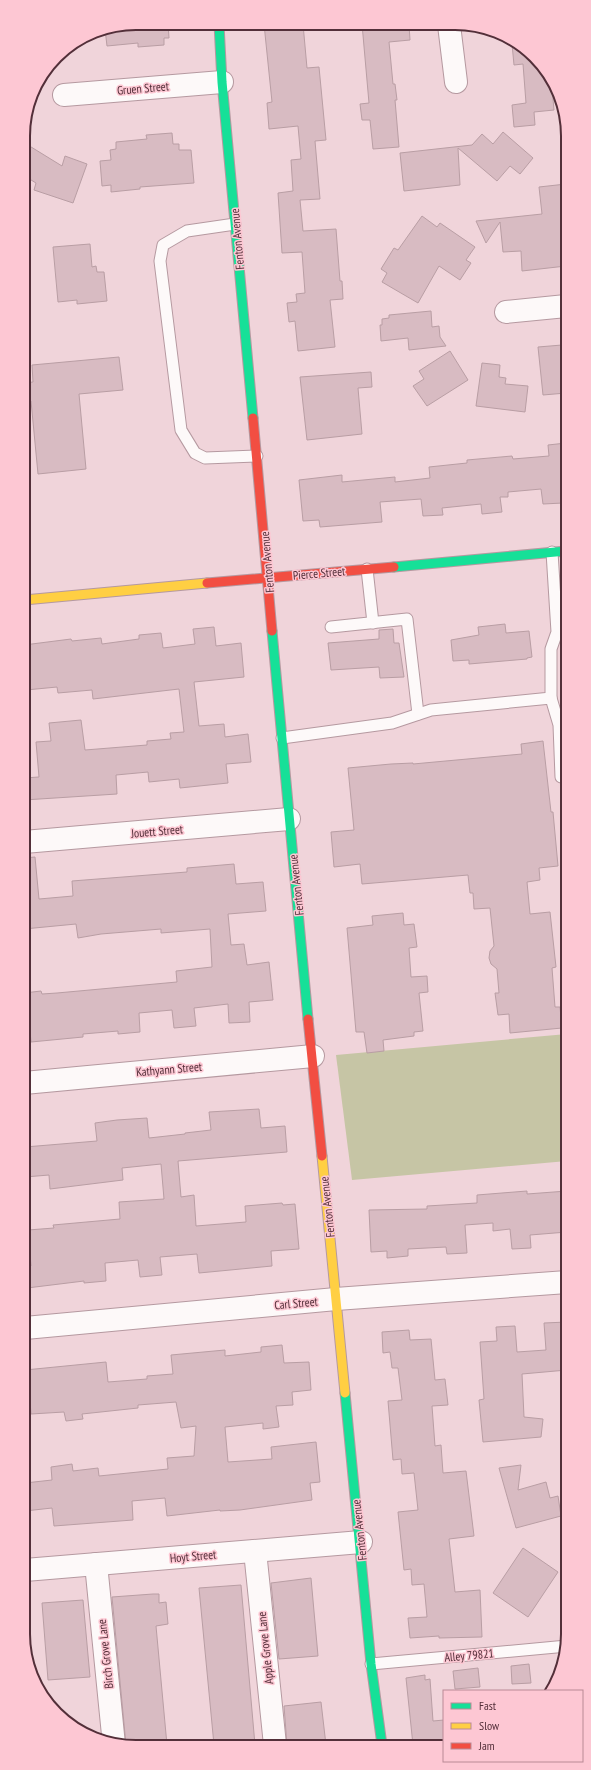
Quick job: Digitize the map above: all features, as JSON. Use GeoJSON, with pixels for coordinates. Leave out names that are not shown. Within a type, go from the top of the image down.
{"type":"FeatureCollection","features":[{"type":"Feature","properties":{"kind":"street","name":"Fenton Avenue"},"geometry":{"type":"LineString","coordinates":[[219,30],[222,82],[289,819],[361,1542],[371,1664],[381,1740]]}},
{"type":"Feature","properties":{"kind":"street"},"geometry":{"type":"LineString","coordinates":[[450,30],[456,82]]}},
{"type":"Feature","properties":{"kind":"street","name":"Gruen Street"},"geometry":{"type":"LineString","coordinates":[[64,95],[222,82]]}},
{"type":"Feature","properties":{"kind":"street"},"geometry":{"type":"LineString","coordinates":[[506,312],[561,306]]}},
{"type":"Feature","properties":{"kind":"street","name":"Pierce Street"},"geometry":{"type":"LineString","coordinates":[[30,599],[561,551]]}},
{"type":"Feature","properties":{"kind":"street","name":"Jouett Street"},"geometry":{"type":"LineString","coordinates":[[30,841],[289,819]]}},
{"type":"Feature","properties":{"kind":"street","name":"Kathyann Street"},"geometry":{"type":"LineString","coordinates":[[30,1082],[313,1056]]}},
{"type":"Feature","properties":{"kind":"street","name":"Carl Street"},"geometry":{"type":"LineString","coordinates":[[30,1328],[336,1299],[561,1282]]}},
{"type":"Feature","properties":{"kind":"street","name":"Hoyt Street"},"geometry":{"type":"LineString","coordinates":[[30,1570],[361,1542]]}},
{"type":"Feature","properties":{"kind":"street","name":"Apple Grove Lane"},"geometry":{"type":"LineString","coordinates":[[255,1551],[274,1740]]}},
{"type":"Feature","properties":{"kind":"street","name":"Birch Grove Lane"},"geometry":{"type":"LineString","coordinates":[[96,1564],[113,1737]]}},
{"type":"Feature","properties":{"kind":"lane"},"geometry":{"type":"LineString","coordinates":[[236,224],[187,231],[163,245],[160,261],[181,430],[195,453],[205,458],[257,456]]}},
{"type":"Feature","properties":{"kind":"lane"},"geometry":{"type":"LineString","coordinates":[[552,552],[557,632],[551,649],[551,698],[560,725],[561,777]]}},
{"type":"Feature","properties":{"kind":"lane"},"geometry":{"type":"LineString","coordinates":[[367,569],[373,623]]}},
{"type":"Feature","properties":{"kind":"lane"},"geometry":{"type":"LineString","coordinates":[[331,626],[407,619],[418,714]]}},
{"type":"Feature","properties":{"kind":"lane"},"geometry":{"type":"LineString","coordinates":[[282,738],[392,723],[431,710],[551,698]]}},
{"type":"Feature","properties":{"kind":"lane","name":"Alley 79821"},"geometry":{"type":"LineString","coordinates":[[371,1664],[560,1647]]}},
{"type":"Feature","properties":{"kind":"green space"},"geometry":{"type":"Polygon","coordinates":[[[561,1035],[561,1162],[352,1180],[336,1055],[561,1035]]]}},
{"type":"Feature","properties":{"kind":"building"},"geometry":{"type":"Polygon","coordinates":[[[136,30],[168,30],[169,38],[164,38],[164,45],[138,47],[138,43],[107,46],[106,35],[115,32],[136,30]]]}},
{"type":"Feature","properties":{"kind":"building"},"geometry":{"type":"Polygon","coordinates":[[[265,30],[304,30],[307,68],[319,67],[326,140],[315,141],[320,199],[300,200],[303,231],[336,229],[343,299],[330,300],[335,347],[298,351],[295,321],[289,322],[287,303],[297,302],[296,294],[305,293],[302,252],[282,253],[278,193],[293,191],[291,160],[301,159],[298,126],[269,129],[267,103],[272,102],[265,30]]]}},
{"type":"Feature","properties":{"kind":"building"},"geometry":{"type":"Polygon","coordinates":[[[363,30],[409,30],[410,40],[389,42],[393,84],[395,84],[397,100],[395,100],[399,147],[373,149],[370,120],[362,120],[360,104],[369,103],[363,30]]]}},
{"type":"Feature","properties":{"kind":"building"},"geometry":{"type":"Polygon","coordinates":[[[512,47],[530,61],[547,83],[553,96],[554,110],[534,112],[535,125],[514,127],[512,105],[526,103],[523,64],[514,65],[512,47]]]}},
{"type":"Feature","properties":{"kind":"building"},"geometry":{"type":"Polygon","coordinates":[[[503,132],[533,158],[520,174],[510,166],[497,181],[458,148],[460,185],[404,191],[400,153],[472,145],[482,134],[493,144],[503,132]]]}},
{"type":"Feature","properties":{"kind":"building"},"geometry":{"type":"Polygon","coordinates":[[[172,133],[173,144],[179,144],[179,150],[191,150],[194,183],[140,187],[140,189],[111,192],[111,185],[102,186],[100,161],[111,160],[110,150],[116,149],[116,142],[147,139],[146,135],[172,133]]]}},
{"type":"Feature","properties":{"kind":"building"},"geometry":{"type":"Polygon","coordinates":[[[30,146],[62,166],[65,156],[87,164],[73,203],[34,190],[36,183],[30,179],[30,146]]]}},
{"type":"Feature","properties":{"kind":"building"},"geometry":{"type":"Polygon","coordinates":[[[561,185],[561,267],[522,271],[521,251],[503,252],[500,222],[486,243],[476,221],[542,214],[539,187],[561,185]]]}},
{"type":"Feature","properties":{"kind":"building"},"geometry":{"type":"Polygon","coordinates":[[[422,216],[437,227],[440,223],[475,247],[466,260],[471,263],[460,280],[439,266],[418,303],[382,282],[387,273],[381,269],[394,248],[398,250],[422,216]]]}},
{"type":"Feature","properties":{"kind":"building"},"geometry":{"type":"Polygon","coordinates":[[[90,244],[92,267],[96,266],[97,272],[104,272],[107,301],[77,304],[77,300],[58,302],[53,247],[90,244]]]}},
{"type":"Feature","properties":{"kind":"building"},"geometry":{"type":"Polygon","coordinates":[[[431,311],[432,327],[439,326],[440,337],[446,346],[409,350],[408,338],[381,341],[380,325],[382,325],[382,319],[389,318],[389,315],[431,311]]]}},
{"type":"Feature","properties":{"kind":"building"},"geometry":{"type":"Polygon","coordinates":[[[561,345],[561,393],[543,395],[538,347],[561,345]]]}},
{"type":"Feature","properties":{"kind":"building"},"geometry":{"type":"Polygon","coordinates":[[[450,351],[468,380],[427,406],[413,386],[424,379],[419,371],[450,351]]]}},
{"type":"Feature","properties":{"kind":"building"},"geometry":{"type":"Polygon","coordinates":[[[119,357],[123,390],[79,394],[86,469],[38,474],[30,401],[30,382],[33,382],[32,365],[119,357]]]}},
{"type":"Feature","properties":{"kind":"building"},"geometry":{"type":"Polygon","coordinates":[[[482,363],[500,365],[499,377],[506,378],[505,384],[528,386],[525,412],[476,406],[482,363]]]}},
{"type":"Feature","properties":{"kind":"building"},"geometry":{"type":"Polygon","coordinates":[[[371,372],[372,387],[358,388],[362,434],[307,440],[300,377],[371,372]]]}},
{"type":"Feature","properties":{"kind":"building"},"geometry":{"type":"Polygon","coordinates":[[[561,444],[561,503],[543,504],[541,489],[508,492],[508,497],[500,497],[502,512],[482,514],[481,504],[442,508],[443,515],[423,516],[421,499],[380,502],[382,522],[320,527],[319,520],[303,521],[299,480],[342,475],[342,482],[395,477],[395,482],[430,478],[429,467],[467,463],[467,460],[512,456],[513,459],[549,456],[548,445],[561,444]]]}},
{"type":"Feature","properties":{"kind":"building"},"geometry":{"type":"Polygon","coordinates":[[[505,624],[506,633],[529,631],[532,657],[527,659],[469,664],[469,660],[453,661],[451,640],[479,635],[478,627],[505,624]]]}},
{"type":"Feature","properties":{"kind":"building"},"geometry":{"type":"Polygon","coordinates":[[[214,627],[216,646],[241,643],[244,677],[194,682],[199,726],[224,724],[225,737],[248,734],[251,762],[226,764],[228,783],[180,788],[179,779],[149,782],[148,772],[116,775],[117,794],[30,800],[30,778],[39,777],[36,742],[51,741],[49,723],[81,720],[85,750],[147,745],[147,741],[171,739],[170,733],[184,732],[179,689],[93,699],[92,690],[58,693],[57,687],[30,690],[30,644],[71,639],[72,641],[101,638],[102,644],[139,639],[139,635],[161,633],[163,648],[195,644],[193,629],[214,627]]]}},
{"type":"Feature","properties":{"kind":"building"},"geometry":{"type":"Polygon","coordinates":[[[393,629],[394,643],[399,643],[404,677],[380,678],[379,667],[331,670],[328,643],[379,639],[379,630],[393,629]]]}},
{"type":"Feature","properties":{"kind":"building"},"geometry":{"type":"Polygon","coordinates":[[[543,741],[551,812],[553,812],[558,866],[539,868],[540,880],[527,882],[530,914],[550,912],[556,967],[552,968],[555,1007],[560,1007],[561,1028],[510,1033],[509,1014],[498,1015],[495,993],[499,993],[497,969],[491,964],[489,958],[490,951],[494,946],[490,908],[474,909],[473,893],[470,893],[468,875],[362,884],[360,864],[334,867],[331,832],[354,830],[348,768],[391,764],[413,764],[522,754],[521,744],[543,741]]]}},
{"type":"Feature","properties":{"kind":"building"},"geometry":{"type":"Polygon","coordinates":[[[30,857],[35,857],[39,899],[73,896],[72,881],[187,872],[187,868],[234,864],[236,884],[263,882],[266,911],[228,914],[231,945],[244,944],[247,965],[269,962],[273,1000],[249,1002],[250,1022],[229,1023],[228,1004],[194,1008],[196,1026],[174,1028],[172,1010],[139,1013],[140,1032],[118,1034],[118,1031],[83,1034],[83,1037],[31,1042],[30,992],[41,991],[42,994],[57,993],[177,982],[176,971],[212,967],[210,929],[161,933],[161,929],[101,934],[78,938],[76,924],[30,928],[30,857]]]}},
{"type":"Feature","properties":{"kind":"building"},"geometry":{"type":"Polygon","coordinates":[[[403,913],[404,925],[414,924],[417,947],[409,948],[411,977],[427,976],[428,992],[419,993],[423,1031],[414,1032],[414,1036],[383,1040],[384,1051],[367,1053],[364,1032],[356,1032],[347,928],[373,925],[372,916],[403,913]]]}},
{"type":"Feature","properties":{"kind":"building"},"geometry":{"type":"Polygon","coordinates":[[[259,1109],[261,1128],[285,1126],[287,1152],[178,1161],[181,1197],[194,1195],[196,1226],[246,1222],[245,1206],[282,1203],[283,1205],[295,1204],[299,1249],[271,1251],[272,1266],[199,1273],[197,1254],[160,1257],[162,1275],[140,1277],[138,1260],[105,1263],[106,1281],[84,1283],[84,1281],[30,1288],[30,1230],[54,1228],[53,1225],[120,1219],[119,1202],[164,1199],[161,1164],[122,1168],[123,1180],[50,1189],[49,1175],[30,1177],[30,1147],[97,1141],[95,1123],[117,1120],[147,1118],[149,1138],[211,1130],[209,1112],[259,1109]]]}},
{"type":"Feature","properties":{"kind":"building"},"geometry":{"type":"Polygon","coordinates":[[[527,1191],[527,1194],[561,1191],[561,1232],[530,1235],[531,1248],[512,1249],[510,1229],[493,1231],[493,1223],[465,1225],[467,1253],[447,1254],[446,1247],[408,1249],[408,1256],[387,1258],[387,1251],[371,1252],[369,1210],[427,1209],[427,1206],[477,1203],[477,1195],[527,1191]]]}},
{"type":"Feature","properties":{"kind":"building"},"geometry":{"type":"Polygon","coordinates":[[[561,1322],[561,1371],[522,1374],[524,1417],[543,1419],[541,1437],[483,1442],[479,1400],[484,1399],[480,1342],[497,1341],[496,1327],[515,1326],[517,1352],[546,1350],[544,1323],[561,1322]]]}},
{"type":"Feature","properties":{"kind":"building"},"geometry":{"type":"Polygon","coordinates":[[[409,1330],[410,1340],[431,1339],[435,1380],[445,1379],[448,1405],[432,1406],[435,1446],[441,1445],[443,1473],[466,1471],[474,1536],[449,1539],[455,1592],[480,1590],[482,1637],[439,1638],[439,1636],[410,1638],[408,1618],[427,1617],[424,1584],[412,1585],[411,1569],[404,1570],[398,1512],[418,1510],[414,1473],[402,1474],[401,1459],[393,1460],[388,1401],[402,1400],[398,1368],[392,1368],[390,1352],[383,1353],[382,1332],[409,1330]]]}},
{"type":"Feature","properties":{"kind":"building"},"geometry":{"type":"Polygon","coordinates":[[[282,1345],[284,1363],[309,1362],[311,1390],[292,1392],[293,1405],[276,1406],[279,1427],[263,1429],[263,1423],[225,1427],[228,1462],[272,1459],[271,1447],[316,1442],[320,1482],[310,1483],[312,1500],[240,1510],[220,1510],[167,1516],[165,1498],[132,1501],[133,1520],[54,1526],[52,1508],[30,1510],[30,1482],[52,1480],[51,1467],[72,1464],[73,1471],[98,1468],[99,1476],[168,1469],[167,1458],[194,1456],[196,1426],[181,1428],[176,1402],[138,1405],[138,1408],[82,1414],[83,1419],[66,1421],[64,1412],[31,1414],[30,1370],[106,1362],[108,1382],[147,1379],[147,1376],[173,1374],[171,1355],[225,1350],[225,1356],[261,1352],[261,1347],[282,1345]]]}},
{"type":"Feature","properties":{"kind":"building"},"geometry":{"type":"Polygon","coordinates":[[[521,1465],[518,1490],[546,1482],[550,1498],[558,1496],[561,1516],[516,1528],[499,1468],[521,1465]]]}},
{"type":"Feature","properties":{"kind":"building"},"geometry":{"type":"Polygon","coordinates":[[[523,1548],[558,1572],[528,1617],[493,1593],[523,1548]]]}},
{"type":"Feature","properties":{"kind":"building"},"geometry":{"type":"Polygon","coordinates":[[[311,1578],[318,1656],[279,1659],[271,1583],[311,1578]]]}},
{"type":"Feature","properties":{"kind":"building"},"geometry":{"type":"Polygon","coordinates":[[[241,1585],[255,1740],[214,1740],[199,1588],[241,1585]]]}},
{"type":"Feature","properties":{"kind":"building"},"geometry":{"type":"Polygon","coordinates":[[[159,1594],[159,1603],[166,1602],[168,1624],[156,1626],[167,1740],[125,1739],[112,1597],[159,1594]]]}},
{"type":"Feature","properties":{"kind":"building"},"geometry":{"type":"Polygon","coordinates":[[[83,1600],[90,1677],[48,1680],[42,1603],[83,1600]]]}},
{"type":"Feature","properties":{"kind":"building"},"geometry":{"type":"Polygon","coordinates":[[[529,1664],[531,1683],[512,1684],[511,1666],[529,1664]]]}},
{"type":"Feature","properties":{"kind":"building"},"geometry":{"type":"Polygon","coordinates":[[[478,1668],[480,1687],[455,1689],[453,1671],[478,1668]]]}},
{"type":"Feature","properties":{"kind":"building"},"geometry":{"type":"Polygon","coordinates":[[[425,1675],[425,1680],[430,1679],[433,1721],[443,1720],[443,1740],[412,1740],[406,1678],[425,1675]]]}},
{"type":"Feature","properties":{"kind":"building"},"geometry":{"type":"Polygon","coordinates":[[[321,1702],[325,1740],[287,1740],[284,1706],[321,1702]]]}},
{"type":"Feature","properties":{"kind":"traffic: fast"},"geometry":{"type":"LineString","coordinates":[[219,30],[222,82],[253,418]]}},
{"type":"Feature","properties":{"kind":"traffic: fast"},"geometry":{"type":"LineString","coordinates":[[394,567],[561,551]]}},
{"type":"Feature","properties":{"kind":"traffic: fast"},"geometry":{"type":"LineString","coordinates":[[272,631],[308,1019]]}},
{"type":"Feature","properties":{"kind":"traffic: fast"},"geometry":{"type":"LineString","coordinates":[[345,1393],[371,1664],[381,1740]]}},
{"type":"Feature","properties":{"kind":"traffic: slow"},"geometry":{"type":"LineString","coordinates":[[30,599],[207,583]]}},
{"type":"Feature","properties":{"kind":"traffic: slow"},"geometry":{"type":"LineString","coordinates":[[322,1156],[345,1393]]}},
{"type":"Feature","properties":{"kind":"traffic: jam"},"geometry":{"type":"LineString","coordinates":[[253,418],[272,631]]}},
{"type":"Feature","properties":{"kind":"traffic: jam"},"geometry":{"type":"LineString","coordinates":[[207,583],[394,567]]}},
{"type":"Feature","properties":{"kind":"traffic: jam"},"geometry":{"type":"LineString","coordinates":[[308,1019],[322,1156]]}}]}
